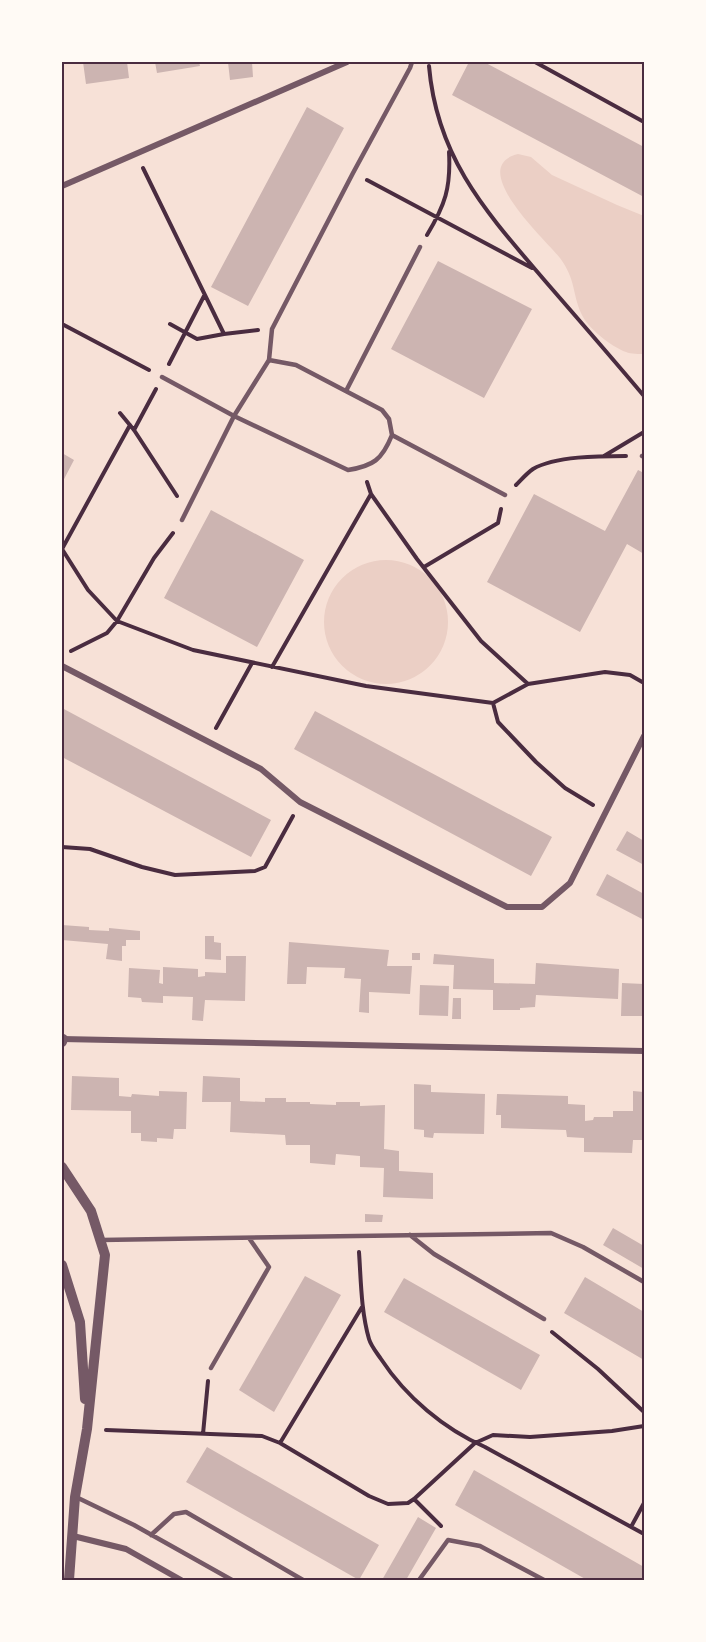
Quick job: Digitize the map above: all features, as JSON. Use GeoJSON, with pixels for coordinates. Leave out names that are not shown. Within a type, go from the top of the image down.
{"type":"FeatureCollection","features":[{"type":"Feature","properties":{"kind":"street"},"geometry":{"type":"LineString","coordinates":[[62,186],[346,62]]}},
{"type":"Feature","properties":{"kind":"street"},"geometry":{"type":"LineString","coordinates":[[62,666],[261,769],[300,802],[507,907],[542,907],[570,883],[645,736]]}},
{"type":"Feature","properties":{"kind":"street"},"geometry":{"type":"LineString","coordinates":[[62,1040],[645,1051]]}},
{"type":"Feature","properties":{"kind":"street"},"geometry":{"type":"LineString","coordinates":[[62,1167],[91,1211],[105,1255],[87,1429],[75,1497],[69,1581]]}},
{"type":"Feature","properties":{"kind":"street"},"geometry":{"type":"LineString","coordinates":[[62,1265],[80,1322],[87,1429]]}},
{"type":"Feature","properties":{"kind":"street"},"geometry":{"type":"LineString","coordinates":[[73,1536],[126,1549],[181,1581]]}},
{"type":"Feature","properties":{"kind":"lane"},"geometry":{"type":"LineString","coordinates":[[182,520],[234,416],[269,360],[272,329],[412,62]]}},
{"type":"Feature","properties":{"kind":"lane"},"geometry":{"type":"LineString","coordinates":[[346,391],[420,247]]}},
{"type":"Feature","properties":{"kind":"lane"},"geometry":{"type":"LineString","coordinates":[[162,377],[234,416],[348,470],[363,467],[379,459],[386,450],[392,435],[389,419],[382,410],[296,365],[269,360]]}},
{"type":"Feature","properties":{"kind":"lane"},"geometry":{"type":"LineString","coordinates":[[392,435],[505,495]]}},
{"type":"Feature","properties":{"kind":"lane"},"geometry":{"type":"LineString","coordinates":[[100,1240],[550,1233],[583,1247],[645,1282]]}},
{"type":"Feature","properties":{"kind":"lane"},"geometry":{"type":"LineString","coordinates":[[410,1235],[434,1254],[544,1319]]}},
{"type":"Feature","properties":{"kind":"lane"},"geometry":{"type":"LineString","coordinates":[[211,1368],[269,1267],[249,1238]]}},
{"type":"Feature","properties":{"kind":"lane"},"geometry":{"type":"LineString","coordinates":[[75,1497],[151,1535],[232,1581]]}},
{"type":"Feature","properties":{"kind":"lane"},"geometry":{"type":"LineString","coordinates":[[151,1535],[174,1514],[186,1512],[303,1581]]}},
{"type":"Feature","properties":{"kind":"lane"},"geometry":{"type":"LineString","coordinates":[[419,1581],[448,1540],[480,1546],[544,1581]]}},
{"type":"Feature","properties":{"kind":"path"},"geometry":{"type":"LineString","coordinates":[[429,62],[431,88],[441,131],[467,184],[487,212],[645,396]]}},
{"type":"Feature","properties":{"kind":"path"},"geometry":{"type":"LineString","coordinates":[[535,62],[645,122]]}},
{"type":"Feature","properties":{"kind":"path"},"geometry":{"type":"LineString","coordinates":[[420,247],[443,208],[449,188],[451,174],[449,148]]}},
{"type":"Feature","properties":{"kind":"path"},"geometry":{"type":"LineString","coordinates":[[136,154],[224,334]]}},
{"type":"Feature","properties":{"kind":"path"},"geometry":{"type":"LineString","coordinates":[[353,172],[537,271]]}},
{"type":"Feature","properties":{"kind":"path"},"geometry":{"type":"LineString","coordinates":[[62,324],[162,377]]}},
{"type":"Feature","properties":{"kind":"path"},"geometry":{"type":"LineString","coordinates":[[170,324],[197,339],[272,329]]}},
{"type":"Feature","properties":{"kind":"path"},"geometry":{"type":"LineString","coordinates":[[62,656],[107,633],[117,621],[154,558],[182,520],[179,499],[120,413]]}},
{"type":"Feature","properties":{"kind":"path"},"geometry":{"type":"LineString","coordinates":[[130,425],[62,549],[88,590],[117,621],[192,650],[366,686],[494,703],[528,684],[605,672],[630,675],[645,683]]}},
{"type":"Feature","properties":{"kind":"path"},"geometry":{"type":"LineString","coordinates":[[603,456],[645,432]]}},
{"type":"Feature","properties":{"kind":"path"},"geometry":{"type":"LineString","coordinates":[[424,567],[498,523],[505,495],[533,470],[549,462],[603,456],[643,457]]}},
{"type":"Feature","properties":{"kind":"path"},"geometry":{"type":"LineString","coordinates":[[363,467],[371,494],[424,567],[481,641],[528,684]]}},
{"type":"Feature","properties":{"kind":"path"},"geometry":{"type":"LineString","coordinates":[[272,667],[371,494]]}},
{"type":"Feature","properties":{"kind":"path"},"geometry":{"type":"LineString","coordinates":[[209,741],[252,663]]}},
{"type":"Feature","properties":{"kind":"path"},"geometry":{"type":"LineString","coordinates":[[494,703],[498,722],[536,762],[565,788],[605,812]]}},
{"type":"Feature","properties":{"kind":"path"},"geometry":{"type":"LineString","coordinates":[[62,848],[90,849],[142,867],[175,875],[255,871],[265,867],[300,802]]}},
{"type":"Feature","properties":{"kind":"path"},"geometry":{"type":"LineString","coordinates":[[359,1236],[363,1306],[370,1342],[396,1381],[430,1412],[463,1437],[645,1534]]}},
{"type":"Feature","properties":{"kind":"path"},"geometry":{"type":"LineString","coordinates":[[280,1443],[363,1306]]}},
{"type":"Feature","properties":{"kind":"path"},"geometry":{"type":"LineString","coordinates":[[544,1319],[551,1332],[645,1412]]}},
{"type":"Feature","properties":{"kind":"path"},"geometry":{"type":"LineString","coordinates":[[202,1434],[211,1368]]}},
{"type":"Feature","properties":{"kind":"path"},"geometry":{"type":"LineString","coordinates":[[87,1429],[262,1436],[280,1443],[369,1496],[388,1504],[408,1503],[475,1443],[493,1435],[530,1437],[612,1431],[645,1426]]}},
{"type":"Feature","properties":{"kind":"path"},"geometry":{"type":"LineString","coordinates":[[414,1499],[438,1522],[448,1540]]}},
{"type":"Feature","properties":{"kind":"path"},"geometry":{"type":"LineString","coordinates":[[631,1527],[645,1503]]}},
{"type":"Feature","properties":{"kind":"shaded area"},"geometry":{"type":"Polygon","coordinates":[[[518,154],[531,157],[552,175],[644,216],[644,354],[620,350],[594,331],[584,319],[565,266],[527,221],[504,188],[500,173],[504,161],[518,154]]]}},
{"type":"Feature","properties":{"kind":"shaded area"},"geometry":{"type":"Polygon","coordinates":[[[386,560],[410,565],[430,578],[443,598],[448,622],[443,646],[430,666],[410,679],[386,684],[362,679],[342,666],[329,646],[324,622],[329,598],[342,578],[362,565],[386,560]]]}},
{"type":"Feature","properties":{"kind":"building"},"geometry":{"type":"Polygon","coordinates":[[[83,62],[127,62],[129,78],[86,84],[83,62]]]}},
{"type":"Feature","properties":{"kind":"building"},"geometry":{"type":"Polygon","coordinates":[[[155,62],[199,62],[200,66],[157,73],[155,62]]]}},
{"type":"Feature","properties":{"kind":"building"},"geometry":{"type":"Polygon","coordinates":[[[228,62],[252,62],[253,77],[230,80],[228,62]]]}},
{"type":"Feature","properties":{"kind":"building"},"geometry":{"type":"Polygon","coordinates":[[[469,62],[484,62],[644,147],[644,197],[452,95],[469,62]]]}},
{"type":"Feature","properties":{"kind":"building"},"geometry":{"type":"Polygon","coordinates":[[[307,107],[344,128],[248,306],[211,287],[307,107]]]}},
{"type":"Feature","properties":{"kind":"building"},"geometry":{"type":"Polygon","coordinates":[[[438,261],[532,309],[484,398],[391,349],[438,261]]]}},
{"type":"Feature","properties":{"kind":"building"},"geometry":{"type":"Polygon","coordinates":[[[62,453],[74,460],[62,483],[62,453]]]}},
{"type":"Feature","properties":{"kind":"building"},"geometry":{"type":"Polygon","coordinates":[[[638,470],[644,473],[644,554],[627,544],[580,632],[487,582],[534,494],[605,531],[638,470]]]}},
{"type":"Feature","properties":{"kind":"building"},"geometry":{"type":"Polygon","coordinates":[[[211,510],[304,560],[257,647],[164,598],[211,510]]]}},
{"type":"Feature","properties":{"kind":"building"},"geometry":{"type":"Polygon","coordinates":[[[62,708],[271,820],[251,857],[62,757],[62,708]]]}},
{"type":"Feature","properties":{"kind":"building"},"geometry":{"type":"Polygon","coordinates":[[[315,711],[552,837],[531,876],[294,749],[315,711]]]}},
{"type":"Feature","properties":{"kind":"building"},"geometry":{"type":"Polygon","coordinates":[[[627,831],[644,841],[644,865],[616,850],[627,831]]]}},
{"type":"Feature","properties":{"kind":"building"},"geometry":{"type":"Polygon","coordinates":[[[607,874],[644,894],[644,920],[596,895],[607,874]]]}},
{"type":"Feature","properties":{"kind":"building"},"geometry":{"type":"Polygon","coordinates":[[[62,925],[89,927],[89,930],[109,931],[109,928],[140,931],[140,940],[126,940],[126,946],[122,946],[122,961],[106,959],[108,944],[62,940],[62,925]]]}},
{"type":"Feature","properties":{"kind":"building"},"geometry":{"type":"Polygon","coordinates":[[[205,936],[214,936],[214,942],[221,943],[221,960],[205,959],[205,936]]]}},
{"type":"Feature","properties":{"kind":"building"},"geometry":{"type":"Polygon","coordinates":[[[289,942],[389,950],[387,966],[412,966],[410,994],[369,992],[369,1013],[359,1012],[361,979],[344,978],[345,968],[307,967],[306,984],[287,984],[289,942]]]}},
{"type":"Feature","properties":{"kind":"building"},"geometry":{"type":"Polygon","coordinates":[[[412,953],[420,953],[420,960],[412,960],[412,953]]]}},
{"type":"Feature","properties":{"kind":"building"},"geometry":{"type":"Polygon","coordinates":[[[434,954],[494,959],[494,983],[535,984],[536,963],[619,969],[618,999],[536,995],[535,1007],[520,1008],[520,1010],[493,1010],[493,990],[453,989],[454,965],[433,964],[434,954]]]}},
{"type":"Feature","properties":{"kind":"building"},"geometry":{"type":"Polygon","coordinates":[[[226,956],[246,956],[245,1001],[205,1000],[203,1021],[192,1020],[193,997],[163,996],[163,1003],[142,1002],[141,998],[128,997],[129,968],[160,970],[159,983],[163,984],[163,967],[198,969],[198,977],[205,976],[205,972],[226,973],[226,956]]]}},
{"type":"Feature","properties":{"kind":"building"},"geometry":{"type":"Polygon","coordinates":[[[622,983],[644,984],[644,1016],[621,1016],[622,983]]]}},
{"type":"Feature","properties":{"kind":"building"},"geometry":{"type":"Polygon","coordinates":[[[420,985],[449,986],[448,1016],[419,1015],[420,985]]]}},
{"type":"Feature","properties":{"kind":"building"},"geometry":{"type":"Polygon","coordinates":[[[453,998],[461,998],[461,1019],[452,1019],[453,998]]]}},
{"type":"Feature","properties":{"kind":"building"},"geometry":{"type":"Polygon","coordinates":[[[72,1076],[119,1078],[119,1096],[131,1097],[132,1094],[159,1096],[159,1091],[187,1092],[186,1129],[174,1129],[173,1139],[157,1138],[157,1142],[141,1141],[141,1133],[131,1133],[131,1111],[71,1110],[72,1076]]]}},
{"type":"Feature","properties":{"kind":"building"},"geometry":{"type":"Polygon","coordinates":[[[203,1076],[240,1078],[240,1101],[265,1102],[265,1098],[286,1098],[286,1102],[310,1102],[310,1104],[336,1105],[336,1102],[360,1102],[360,1106],[385,1105],[384,1149],[399,1151],[399,1171],[433,1173],[433,1199],[383,1197],[384,1168],[360,1167],[360,1156],[336,1154],[335,1165],[310,1163],[310,1145],[286,1145],[285,1135],[230,1132],[231,1102],[202,1102],[203,1076]]]}},
{"type":"Feature","properties":{"kind":"building"},"geometry":{"type":"Polygon","coordinates":[[[414,1084],[431,1085],[431,1092],[485,1094],[484,1134],[434,1133],[433,1138],[424,1137],[424,1130],[414,1129],[414,1084]]]}},
{"type":"Feature","properties":{"kind":"building"},"geometry":{"type":"Polygon","coordinates":[[[633,1091],[644,1092],[644,1140],[633,1140],[632,1153],[584,1152],[584,1138],[567,1137],[566,1130],[501,1128],[501,1115],[496,1115],[497,1094],[568,1096],[568,1104],[585,1105],[585,1121],[593,1120],[594,1117],[613,1117],[613,1111],[633,1111],[633,1091]]]}},
{"type":"Feature","properties":{"kind":"building"},"geometry":{"type":"Polygon","coordinates":[[[365,1214],[383,1215],[382,1222],[365,1222],[365,1214]]]}},
{"type":"Feature","properties":{"kind":"building"},"geometry":{"type":"Polygon","coordinates":[[[613,1228],[644,1246],[644,1269],[603,1245],[613,1228]]]}},
{"type":"Feature","properties":{"kind":"building"},"geometry":{"type":"Polygon","coordinates":[[[305,1276],[341,1295],[274,1412],[239,1390],[305,1276]]]}},
{"type":"Feature","properties":{"kind":"building"},"geometry":{"type":"Polygon","coordinates":[[[585,1277],[644,1312],[644,1360],[564,1313],[585,1277]]]}},
{"type":"Feature","properties":{"kind":"building"},"geometry":{"type":"Polygon","coordinates":[[[404,1278],[540,1355],[521,1390],[384,1312],[404,1278]]]}},
{"type":"Feature","properties":{"kind":"building"},"geometry":{"type":"Polygon","coordinates":[[[207,1447],[379,1545],[359,1580],[186,1482],[207,1447]]]}},
{"type":"Feature","properties":{"kind":"building"},"geometry":{"type":"Polygon","coordinates":[[[474,1470],[644,1567],[644,1580],[587,1580],[455,1505],[474,1470]]]}},
{"type":"Feature","properties":{"kind":"building"},"geometry":{"type":"Polygon","coordinates":[[[418,1517],[436,1528],[406,1580],[382,1580],[418,1517]]]}}]}
